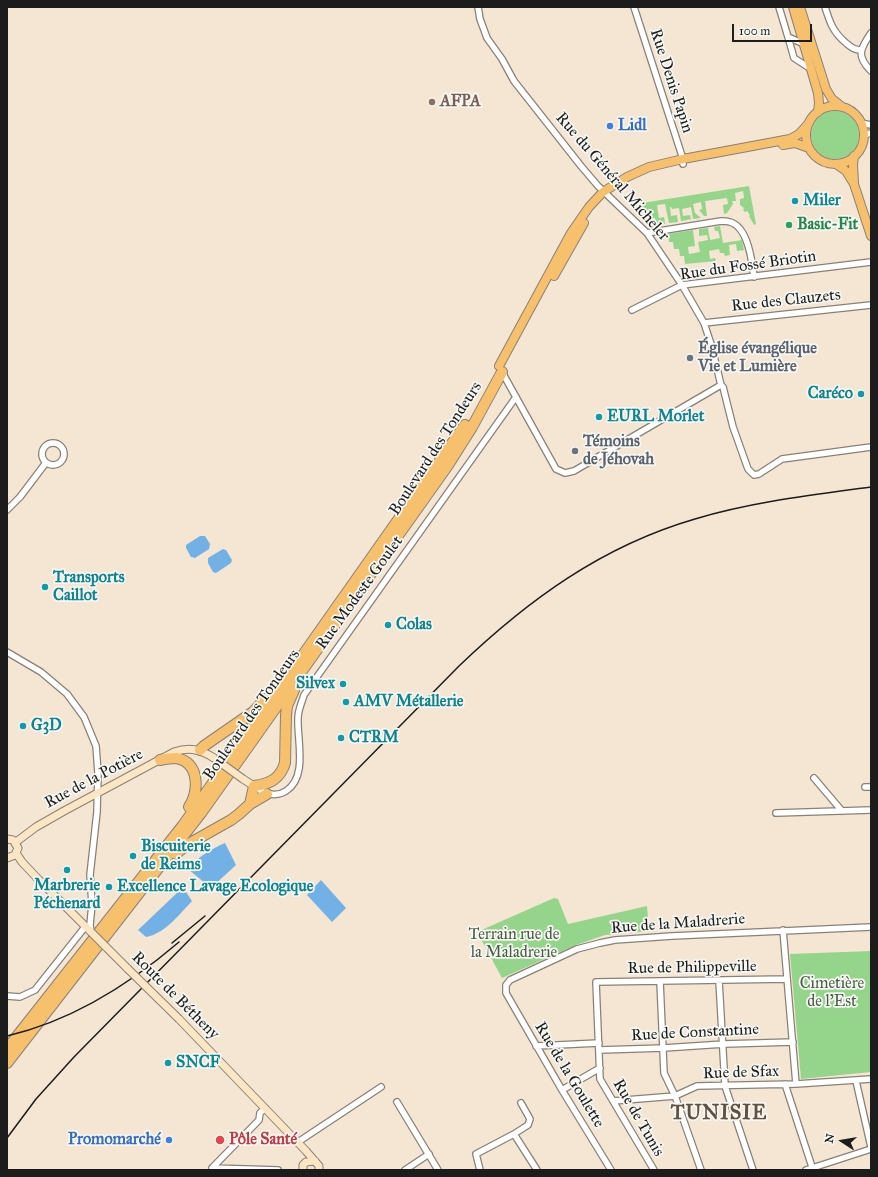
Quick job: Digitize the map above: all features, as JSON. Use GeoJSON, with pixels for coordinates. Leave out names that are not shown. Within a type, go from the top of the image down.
{"type":"FeatureCollection","features":[{"type":"Feature","properties":{"kind":"highway","name":"Boulevard des Tondeurs"},"geometry":{"type":"LineString","coordinates":[[7,1062],[201,813],[461,445],[501,369]]}},
{"type":"Feature","properties":{"kind":"highway","name":"Boulevard des Tondeurs"},"geometry":{"type":"LineString","coordinates":[[7,1049],[184,824],[463,430],[501,369]]}},
{"type":"Feature","properties":{"kind":"highway"},"geometry":{"type":"LineString","coordinates":[[250,804],[254,786],[265,785],[273,781],[282,771],[285,763],[286,715],[290,699],[300,681],[361,594],[376,567]]}},
{"type":"Feature","properties":{"kind":"highway"},"geometry":{"type":"LineString","coordinates":[[200,750],[253,712],[272,692],[300,654],[315,638]]}},
{"type":"Feature","properties":{"kind":"highway"},"geometry":{"type":"LineString","coordinates":[[146,872],[194,800],[196,790],[195,775],[191,767],[184,761],[177,758],[160,760]]}},
{"type":"Feature","properties":{"kind":"highway"},"geometry":{"type":"LineString","coordinates":[[131,904],[149,888],[178,852],[185,846],[231,820],[250,804],[268,794]]}},
{"type":"Feature","properties":{"kind":"main road"},"geometry":{"type":"LineString","coordinates":[[793,7],[819,98],[818,112]]}},
{"type":"Feature","properties":{"kind":"main road"},"geometry":{"type":"LineString","coordinates":[[800,7],[826,89],[832,99],[841,106],[853,112],[867,134],[854,156],[846,161],[836,164]]}},
{"type":"Feature","properties":{"kind":"main road"},"geometry":{"type":"LineString","coordinates":[[501,369],[578,232],[605,194],[642,175],[658,169],[683,162],[790,140],[799,134],[818,112],[830,106],[841,106]]}},
{"type":"Feature","properties":{"kind":"main road"},"geometry":{"type":"LineString","coordinates":[[809,122],[806,136],[809,148],[815,156],[821,160],[836,164],[846,172],[854,184],[870,232]]}},
{"type":"Feature","properties":{"kind":"main road"},"geometry":{"type":"LineString","coordinates":[[683,162],[794,144],[800,144],[809,148]]}},
{"type":"Feature","properties":{"kind":"main road"},"geometry":{"type":"LineString","coordinates":[[854,156],[854,184]]}},
{"type":"Feature","properties":{"kind":"main road","name":"Rue de la Potière"},"geometry":{"type":"LineString","coordinates":[[16,842],[36,827],[174,752],[183,749],[200,750]]}},
{"type":"Feature","properties":{"kind":"main road"},"geometry":{"type":"LineString","coordinates":[[200,750],[254,786]]}},
{"type":"Feature","properties":{"kind":"main road"},"geometry":{"type":"LineString","coordinates":[[7,839],[11,839],[16,842],[18,848],[11,856]]}},
{"type":"Feature","properties":{"kind":"main road","name":"Route de Bétheny"},"geometry":{"type":"LineString","coordinates":[[11,856],[22,862],[88,930],[180,1019],[298,1142],[320,1169]]}},
{"type":"Feature","properties":{"kind":"main road"},"geometry":{"type":"LineString","coordinates":[[302,1170],[303,1165],[306,1162],[306,1151]]}},
{"type":"Feature","properties":{"kind":"main road"},"geometry":{"type":"LineString","coordinates":[[306,1162],[315,1162]]}},
{"type":"Feature","properties":{"kind":"street","name":"Rue du Général Micheler"},"geometry":{"type":"LineString","coordinates":[[478,7],[480,19],[487,38],[502,59],[514,81],[605,194],[647,233],[682,285],[704,323],[711,344],[721,386],[724,387],[733,427],[748,469],[754,475],[759,474],[782,459],[871,447]]}},
{"type":"Feature","properties":{"kind":"street","name":"Rue Denis Papin"},"geometry":{"type":"LineString","coordinates":[[634,7],[683,162]]}},
{"type":"Feature","properties":{"kind":"street"},"geometry":{"type":"LineString","coordinates":[[779,7],[794,58],[811,69]]}},
{"type":"Feature","properties":{"kind":"street"},"geometry":{"type":"LineString","coordinates":[[824,7],[831,25],[839,36],[853,49],[861,50]]}},
{"type":"Feature","properties":{"kind":"street"},"geometry":{"type":"LineString","coordinates":[[871,33],[861,50],[861,57],[871,71]]}},
{"type":"Feature","properties":{"kind":"street"},"geometry":{"type":"LineString","coordinates":[[788,37],[804,44]]}},
{"type":"Feature","properties":{"kind":"street"},"geometry":{"type":"LineString","coordinates":[[861,123],[871,125]]}},
{"type":"Feature","properties":{"kind":"street"},"geometry":{"type":"LineString","coordinates":[[647,233],[721,221],[731,222],[740,229],[746,240],[751,256],[754,277]]}},
{"type":"Feature","properties":{"kind":"street","name":"Rue du Fossé Briotin"},"geometry":{"type":"LineString","coordinates":[[632,310],[682,285],[871,262]]}},
{"type":"Feature","properties":{"kind":"street","name":"Rue des Clauzets"},"geometry":{"type":"LineString","coordinates":[[704,323],[871,305]]}},
{"type":"Feature","properties":{"kind":"street"},"geometry":{"type":"LineString","coordinates":[[501,369],[556,469],[565,473],[574,471],[721,386]]}},
{"type":"Feature","properties":{"kind":"street","name":"Rue Modeste Goulet"},"geometry":{"type":"LineString","coordinates":[[268,794],[283,792],[290,788],[296,780],[299,770],[298,717],[304,694],[516,397]]}},
{"type":"Feature","properties":{"kind":"street"},"geometry":{"type":"LineString","coordinates":[[51,443],[60,445],[64,456],[62,462],[52,466],[45,464],[42,459],[42,452],[45,445],[51,443]]}},
{"type":"Feature","properties":{"kind":"street"},"geometry":{"type":"LineString","coordinates":[[7,510],[20,498],[45,464]]}},
{"type":"Feature","properties":{"kind":"street"},"geometry":{"type":"LineString","coordinates":[[7,652],[46,676],[67,694],[84,717],[96,746],[98,773],[97,812],[90,875],[92,904],[90,925],[88,930],[35,990],[20,997],[7,996]]}},
{"type":"Feature","properties":{"kind":"street"},"geometry":{"type":"LineString","coordinates":[[814,778],[842,811]]}},
{"type":"Feature","properties":{"kind":"street"},"geometry":{"type":"LineString","coordinates":[[254,786],[268,794]]}},
{"type":"Feature","properties":{"kind":"street"},"geometry":{"type":"LineString","coordinates":[[776,813],[871,810]]}},
{"type":"Feature","properties":{"kind":"street","name":"Rue de la Maladrerie"},"geometry":{"type":"LineString","coordinates":[[506,993],[506,984],[510,980],[577,949],[600,943],[632,938],[871,927]]}},
{"type":"Feature","properties":{"kind":"street"},"geometry":{"type":"LineString","coordinates":[[783,930],[796,1084]]}},
{"type":"Feature","properties":{"kind":"street"},"geometry":{"type":"LineString","coordinates":[[719,980],[726,1086],[753,1170]]}},
{"type":"Feature","properties":{"kind":"street","name":"Rue de Philippeville"},"geometry":{"type":"LineString","coordinates":[[596,982],[787,980]]}},
{"type":"Feature","properties":{"kind":"street"},"geometry":{"type":"LineString","coordinates":[[660,981],[664,1073],[675,1096],[701,1170]]}},
{"type":"Feature","properties":{"kind":"street","name":"Rue de Tunis"},"geometry":{"type":"LineString","coordinates":[[596,982],[600,1079],[654,1170]]}},
{"type":"Feature","properties":{"kind":"street","name":"Rue de la Goulette"},"geometry":{"type":"LineString","coordinates":[[506,993],[562,1090],[611,1170]]}},
{"type":"Feature","properties":{"kind":"street","name":"Rue de Constantine"},"geometry":{"type":"LineString","coordinates":[[599,1050],[792,1042]]}},
{"type":"Feature","properties":{"kind":"street"},"geometry":{"type":"LineString","coordinates":[[536,1046],[598,1043]]}},
{"type":"Feature","properties":{"kind":"street"},"geometry":{"type":"LineString","coordinates":[[562,1090],[600,1068]]}},
{"type":"Feature","properties":{"kind":"street","name":"Rue de Sfax"},"geometry":{"type":"LineString","coordinates":[[613,1101],[675,1096],[697,1086],[796,1084],[871,1079]]}},
{"type":"Feature","properties":{"kind":"street"},"geometry":{"type":"LineString","coordinates":[[785,1084],[810,1169],[871,1148],[856,1081]]}},
{"type":"Feature","properties":{"kind":"street"},"geometry":{"type":"LineString","coordinates":[[298,1142],[381,1087]]}},
{"type":"Feature","properties":{"kind":"street"},"geometry":{"type":"LineString","coordinates":[[397,1102],[438,1170]]}},
{"type":"Feature","properties":{"kind":"street"},"geometry":{"type":"LineString","coordinates":[[480,1170],[476,1154],[514,1134],[528,1124],[530,1119],[521,1103]]}},
{"type":"Feature","properties":{"kind":"street"},"geometry":{"type":"LineString","coordinates":[[211,1169],[259,1120],[260,1113],[265,1108]]}},
{"type":"Feature","properties":{"kind":"street"},"geometry":{"type":"LineString","coordinates":[[514,1134],[537,1170]]}},
{"type":"Feature","properties":{"kind":"street"},"geometry":{"type":"LineString","coordinates":[[405,1170],[429,1154]]}},
{"type":"Feature","properties":{"kind":"street"},"geometry":{"type":"LineString","coordinates":[[211,1169],[278,1170]]}},
{"type":"Feature","properties":{"kind":"green space"},"geometry":{"type":"Polygon","coordinates":[[[830,111],[840,111],[852,118],[859,130],[859,140],[852,152],[840,159],[830,159],[822,155],[815,148],[811,140],[811,130],[815,122],[822,115],[830,111]]]}},
{"type":"Feature","properties":{"kind":"green space"},"geometry":{"type":"Polygon","coordinates":[[[749,186],[756,224],[754,225],[749,216],[750,215],[747,211],[745,212],[743,210],[744,208],[740,205],[740,199],[744,198],[743,191],[735,193],[736,201],[732,201],[733,204],[727,213],[724,214],[723,205],[728,204],[727,198],[705,201],[707,216],[704,216],[699,210],[702,209],[701,202],[693,204],[695,213],[701,218],[693,219],[691,207],[682,209],[683,216],[690,215],[691,219],[681,221],[679,208],[672,209],[670,207],[671,216],[677,215],[678,222],[669,223],[665,204],[657,205],[659,218],[664,217],[665,224],[656,226],[655,218],[650,218],[649,211],[643,211],[642,203],[749,186]]]}},
{"type":"Feature","properties":{"kind":"green space"},"geometry":{"type":"Polygon","coordinates":[[[720,226],[723,243],[742,240],[744,250],[737,251],[736,244],[729,245],[730,255],[725,256],[724,253],[720,253],[719,249],[709,251],[710,259],[715,258],[716,261],[685,264],[684,256],[680,256],[679,249],[674,249],[673,242],[669,242],[668,234],[693,230],[695,246],[688,247],[689,254],[700,252],[698,242],[708,240],[707,235],[699,236],[699,229],[708,228],[710,240],[720,238],[718,231],[715,231],[714,227],[720,226]]]}},
{"type":"Feature","properties":{"kind":"green space","name":"Terrain rue de la Maladrerie"},"geometry":{"type":"Polygon","coordinates":[[[554,898],[558,899],[568,924],[647,906],[649,931],[605,935],[576,945],[502,978],[477,932],[554,898]]]}},
{"type":"Feature","properties":{"kind":"green space","name":"Cimetière de l'Est"},"geometry":{"type":"Polygon","coordinates":[[[871,951],[871,1072],[801,1079],[790,954],[871,951]]]}},
{"type":"Feature","properties":{"kind":"water"},"geometry":{"type":"Polygon","coordinates":[[[200,536],[205,536],[210,544],[209,549],[195,558],[191,557],[186,545],[200,536]]]}},
{"type":"Feature","properties":{"kind":"water"},"geometry":{"type":"Polygon","coordinates":[[[223,549],[226,550],[232,560],[231,563],[216,573],[213,572],[208,563],[208,558],[223,549]]]}},
{"type":"Feature","properties":{"kind":"water"},"geometry":{"type":"Polygon","coordinates":[[[225,843],[236,865],[211,888],[188,869],[205,854],[225,843]]]}},
{"type":"Feature","properties":{"kind":"water"},"geometry":{"type":"Polygon","coordinates":[[[321,880],[346,908],[332,922],[307,895],[321,880]]]}},
{"type":"Feature","properties":{"kind":"water"},"geometry":{"type":"Polygon","coordinates":[[[178,892],[186,892],[192,901],[171,923],[159,932],[146,937],[138,930],[178,892]]]}},
{"type":"Feature","properties":{"kind":"railway"},"geometry":{"type":"LineString","coordinates":[[7,1138],[36,1099],[74,1057],[459,666],[512,619],[539,598],[598,560],[661,530],[695,519],[738,508],[804,496],[871,487]]}},
{"type":"Feature","properties":{"kind":"railway"},"geometry":{"type":"LineString","coordinates":[[172,943],[205,916]]}},
{"type":"Feature","properties":{"kind":"railway"},"geometry":{"type":"LineString","coordinates":[[7,1036],[54,1021],[99,999],[140,972],[179,942]]}},
{"type":"Feature","properties":{"kind":"place","name":"AFPA"},"geometry":{"type":"Point","coordinates":[432,102]}},
{"type":"Feature","properties":{"kind":"place","name":"Lidl"},"geometry":{"type":"Point","coordinates":[610,126]}},
{"type":"Feature","properties":{"kind":"place","name":"Miler"},"geometry":{"type":"Point","coordinates":[795,201]}},
{"type":"Feature","properties":{"kind":"place","name":"Basic-Fit"},"geometry":{"type":"Point","coordinates":[789,225]}},
{"type":"Feature","properties":{"kind":"place","name":"Église évangélique Vie et Lumière"},"geometry":{"type":"Point","coordinates":[690,358]}},
{"type":"Feature","properties":{"kind":"place","name":"Caréco"},"geometry":{"type":"Point","coordinates":[861,394]}},
{"type":"Feature","properties":{"kind":"place","name":"EURL Morlet"},"geometry":{"type":"Point","coordinates":[599,417]}},
{"type":"Feature","properties":{"kind":"place","name":"Témoins de Jéhovah"},"geometry":{"type":"Point","coordinates":[575,451]}},
{"type":"Feature","properties":{"kind":"place","name":"Transports Caillot"},"geometry":{"type":"Point","coordinates":[45,587]}},
{"type":"Feature","properties":{"kind":"place","name":"Colas"},"geometry":{"type":"Point","coordinates":[388,625]}},
{"type":"Feature","properties":{"kind":"place","name":"Silvex"},"geometry":{"type":"Point","coordinates":[343,684]}},
{"type":"Feature","properties":{"kind":"place","name":"AMV Métallerie"},"geometry":{"type":"Point","coordinates":[346,702]}},
{"type":"Feature","properties":{"kind":"place","name":"G3D"},"geometry":{"type":"Point","coordinates":[23,726]}},
{"type":"Feature","properties":{"kind":"place","name":"CTRM"},"geometry":{"type":"Point","coordinates":[341,738]}},
{"type":"Feature","properties":{"kind":"place","name":"Biscuiterie de Reims"},"geometry":{"type":"Point","coordinates":[133,856]}},
{"type":"Feature","properties":{"kind":"place","name":"Marbrerie Péchenard"},"geometry":{"type":"Point","coordinates":[67,870]}},
{"type":"Feature","properties":{"kind":"place","name":"Excellence Lavage Ecologique"},"geometry":{"type":"Point","coordinates":[109,887]}},
{"type":"Feature","properties":{"kind":"place","name":"SNCF"},"geometry":{"type":"Point","coordinates":[168,1063]}},
{"type":"Feature","properties":{"kind":"place","name":"Promomarché"},"geometry":{"type":"Point","coordinates":[169,1140]}},
{"type":"Feature","properties":{"kind":"place","name":"Pôle Santé"},"geometry":{"type":"Point","coordinates":[220,1140]}},
{"type":"Feature","properties":{"kind":"district","name":"TUNISIE"},"geometry":{"type":"Point","coordinates":[719,1114]}}]}
